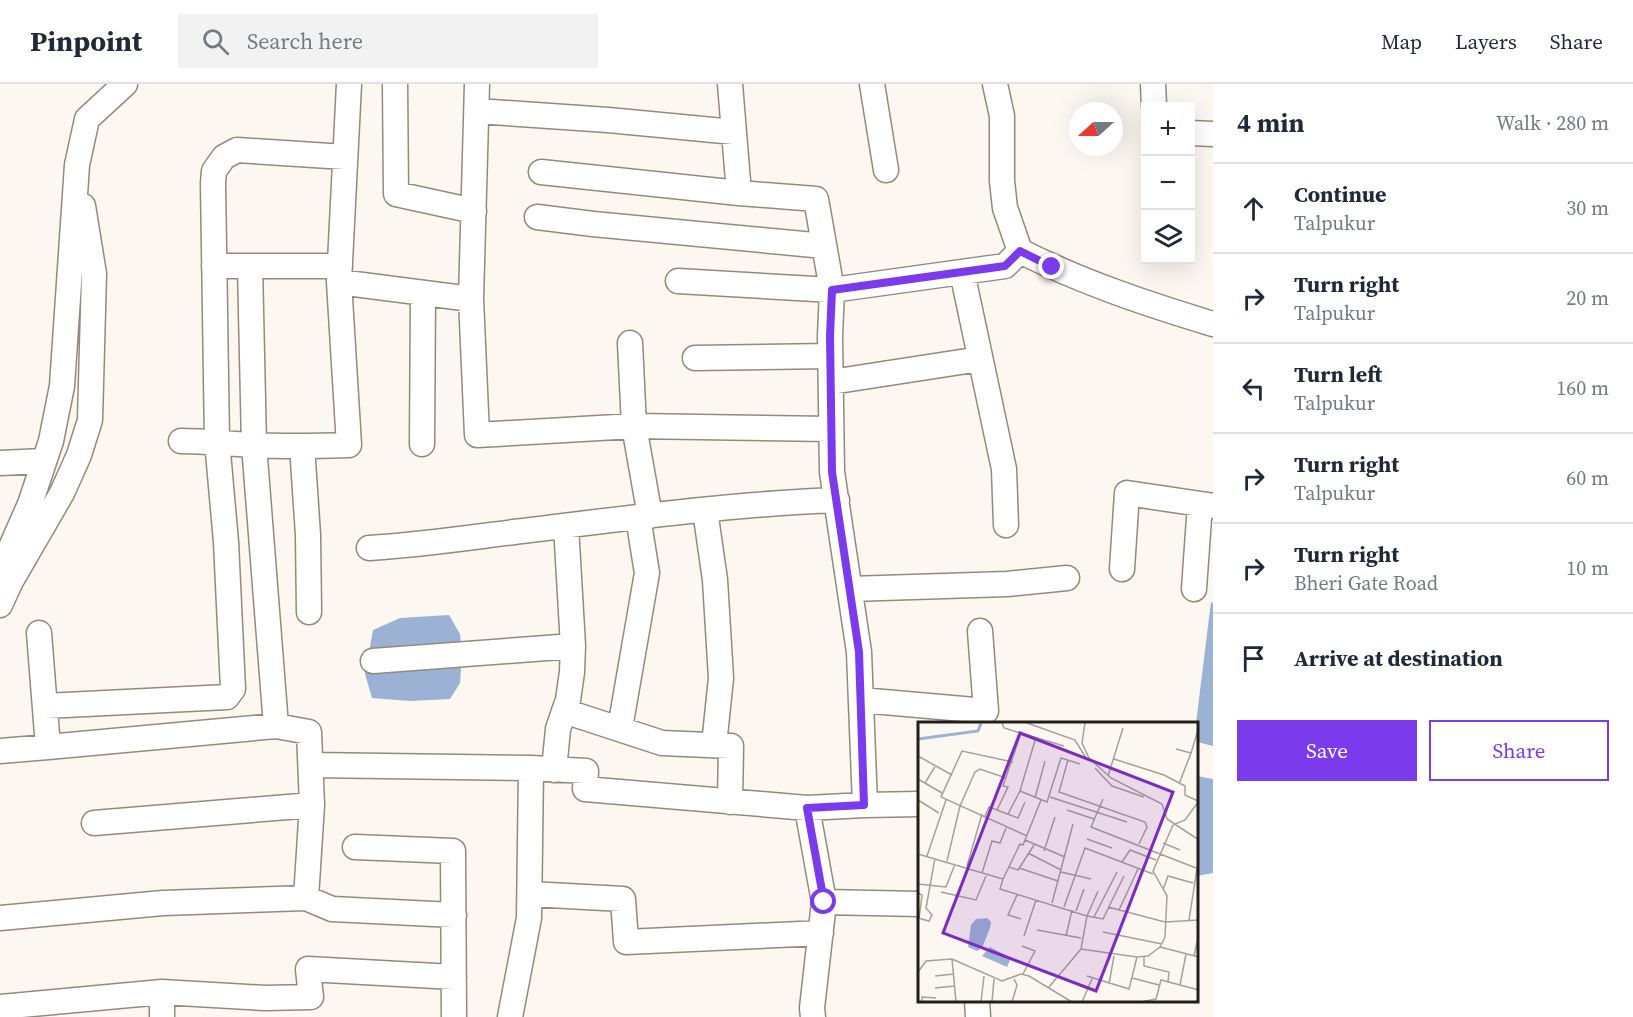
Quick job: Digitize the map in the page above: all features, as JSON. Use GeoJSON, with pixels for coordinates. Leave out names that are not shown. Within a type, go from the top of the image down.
{"type":"FeatureCollection","features":[{"type":"Feature","properties":{"kind":"street"},"geometry":{"type":"LineString","coordinates":[[0,573],[30,504],[51,441],[62,386],[76,165],[87,119],[125,84]]}},
{"type":"Feature","properties":{"kind":"street"},"geometry":{"type":"LineString","coordinates":[[181,441],[216,441],[255,445],[349,445],[339,274],[349,84]]}},
{"type":"Feature","properties":{"kind":"street"},"geometry":{"type":"LineString","coordinates":[[395,84],[396,195],[474,211]]}},
{"type":"Feature","properties":{"kind":"street"},"geometry":{"type":"LineString","coordinates":[[477,84],[471,299],[477,435],[634,426],[831,429]]}},
{"type":"Feature","properties":{"kind":"street"},"geometry":{"type":"LineString","coordinates":[[730,84],[740,193]]}},
{"type":"Feature","properties":{"kind":"street"},"geometry":{"type":"LineString","coordinates":[[872,84],[886,170]]}},
{"type":"Feature","properties":{"kind":"street"},"geometry":{"type":"LineString","coordinates":[[995,84],[1002,116],[1002,181],[1005,208],[1020,251],[1052,267],[1161,308],[1213,324]]}},
{"type":"Feature","properties":{"kind":"street"},"geometry":{"type":"LineString","coordinates":[[1153,84],[1154,102]]}},
{"type":"Feature","properties":{"kind":"street"},"geometry":{"type":"LineString","coordinates":[[477,111],[734,132]]}},
{"type":"Feature","properties":{"kind":"street"},"geometry":{"type":"LineString","coordinates":[[1195,133],[1213,134]]}},
{"type":"Feature","properties":{"kind":"street"},"geometry":{"type":"LineString","coordinates":[[45,706],[227,697],[233,689],[226,542],[216,441],[214,171],[224,157],[237,150],[345,157]]}},
{"type":"Feature","properties":{"kind":"street"},"geometry":{"type":"LineString","coordinates":[[0,605],[11,581],[62,493],[79,455],[90,420],[94,274],[76,165]]}},
{"type":"Feature","properties":{"kind":"street"},"geometry":{"type":"LineString","coordinates":[[541,172],[816,199],[832,290],[830,356],[832,472],[859,652],[864,805]]}},
{"type":"Feature","properties":{"kind":"street"},"geometry":{"type":"LineString","coordinates":[[537,217],[824,246]]}},
{"type":"Feature","properties":{"kind":"street"},"geometry":{"type":"LineString","coordinates":[[678,281],[832,290],[1005,266],[1020,251]]}},
{"type":"Feature","properties":{"kind":"street"},"geometry":{"type":"LineString","coordinates":[[213,266],[250,266],[339,274],[423,293],[471,299]]}},
{"type":"Feature","properties":{"kind":"street"},"geometry":{"type":"LineString","coordinates":[[250,266],[255,445],[276,726]]}},
{"type":"Feature","properties":{"kind":"street"},"geometry":{"type":"LineString","coordinates":[[962,272],[1004,470],[1006,525]]}},
{"type":"Feature","properties":{"kind":"street"},"geometry":{"type":"LineString","coordinates":[[422,444],[423,293]]}},
{"type":"Feature","properties":{"kind":"street"},"geometry":{"type":"LineString","coordinates":[[620,728],[647,573],[644,516],[634,426],[630,343]]}},
{"type":"Feature","properties":{"kind":"street"},"geometry":{"type":"LineString","coordinates":[[695,358],[830,356]]}},
{"type":"Feature","properties":{"kind":"street"},"geometry":{"type":"LineString","coordinates":[[831,382],[980,359]]}},
{"type":"Feature","properties":{"kind":"street"},"geometry":{"type":"LineString","coordinates":[[302,446],[308,535],[309,612]]}},
{"type":"Feature","properties":{"kind":"street"},"geometry":{"type":"LineString","coordinates":[[0,463],[44,461]]}},
{"type":"Feature","properties":{"kind":"street"},"geometry":{"type":"LineString","coordinates":[[1122,569],[1127,493],[1206,505],[1194,589]]}},
{"type":"Feature","properties":{"kind":"street"},"geometry":{"type":"LineString","coordinates":[[369,548],[428,544],[566,525],[767,503],[837,500]]}},
{"type":"Feature","properties":{"kind":"street"},"geometry":{"type":"LineString","coordinates":[[705,510],[715,580],[721,678],[714,745]]}},
{"type":"Feature","properties":{"kind":"street"},"geometry":{"type":"LineString","coordinates":[[510,1017],[529,918],[543,769],[568,700],[573,646],[566,525]]}},
{"type":"Feature","properties":{"kind":"street"},"geometry":{"type":"LineString","coordinates":[[850,589],[1007,584],[1067,578]]}},
{"type":"Feature","properties":{"kind":"street"},"geometry":{"type":"LineString","coordinates":[[861,700],[986,711],[980,631]]}},
{"type":"Feature","properties":{"kind":"street"},"geometry":{"type":"LineString","coordinates":[[39,633],[48,747]]}},
{"type":"Feature","properties":{"kind":"street"},"geometry":{"type":"LineString","coordinates":[[373,661],[573,646]]}},
{"type":"Feature","properties":{"kind":"street"},"geometry":{"type":"LineString","coordinates":[[564,711],[662,742],[731,746],[730,802]]}},
{"type":"Feature","properties":{"kind":"street"},"geometry":{"type":"LineString","coordinates":[[0,751],[276,726],[309,732],[312,806],[306,898]]}},
{"type":"Feature","properties":{"kind":"street"},"geometry":{"type":"LineString","coordinates":[[311,765],[586,771],[585,789],[807,808],[918,804]]}},
{"type":"Feature","properties":{"kind":"street"},"geometry":{"type":"LineString","coordinates":[[94,823],[312,806]]}},
{"type":"Feature","properties":{"kind":"street"},"geometry":{"type":"LineString","coordinates":[[807,808],[824,902],[812,1008],[813,1017]]}},
{"type":"Feature","properties":{"kind":"street"},"geometry":{"type":"LineString","coordinates":[[355,847],[453,851],[454,1017]]}},
{"type":"Feature","properties":{"kind":"street"},"geometry":{"type":"LineString","coordinates":[[530,894],[623,899],[626,942],[821,933]]}},
{"type":"Feature","properties":{"kind":"street"},"geometry":{"type":"LineString","coordinates":[[0,918],[163,903],[306,898],[333,909],[454,915]]}},
{"type":"Feature","properties":{"kind":"street"},"geometry":{"type":"LineString","coordinates":[[824,902],[918,904]]}},
{"type":"Feature","properties":{"kind":"street"},"geometry":{"type":"LineString","coordinates":[[0,1007],[162,992],[265,1008],[311,997],[308,969],[454,977]]}},
{"type":"Feature","properties":{"kind":"street"},"geometry":{"type":"LineString","coordinates":[[162,992],[162,1017]]}},
{"type":"Feature","properties":{"kind":"street"},"geometry":{"type":"LineString","coordinates":[[977,1002],[978,1017]]}},
{"type":"Feature","properties":{"kind":"water"},"geometry":{"type":"Polygon","coordinates":[[[1211,602],[1213,603],[1213,746],[1198,742],[1198,722],[1196,722],[1211,602]]]}},
{"type":"Feature","properties":{"kind":"water"},"geometry":{"type":"Polygon","coordinates":[[[449,615],[460,634],[462,653],[460,683],[450,699],[410,701],[372,698],[365,674],[373,630],[400,618],[449,615]]]}},
{"type":"Feature","properties":{"kind":"water"},"geometry":{"type":"Polygon","coordinates":[[[1198,776],[1213,779],[1213,873],[1198,876],[1198,776]]]}},
{"type":"Feature","properties":{"kind":"route"},"geometry":{"type":"LineString","coordinates":[[824,902],[807,808],[864,805],[859,652],[832,472],[830,336],[832,290],[1005,266],[1020,251],[1052,267]]}}]}
